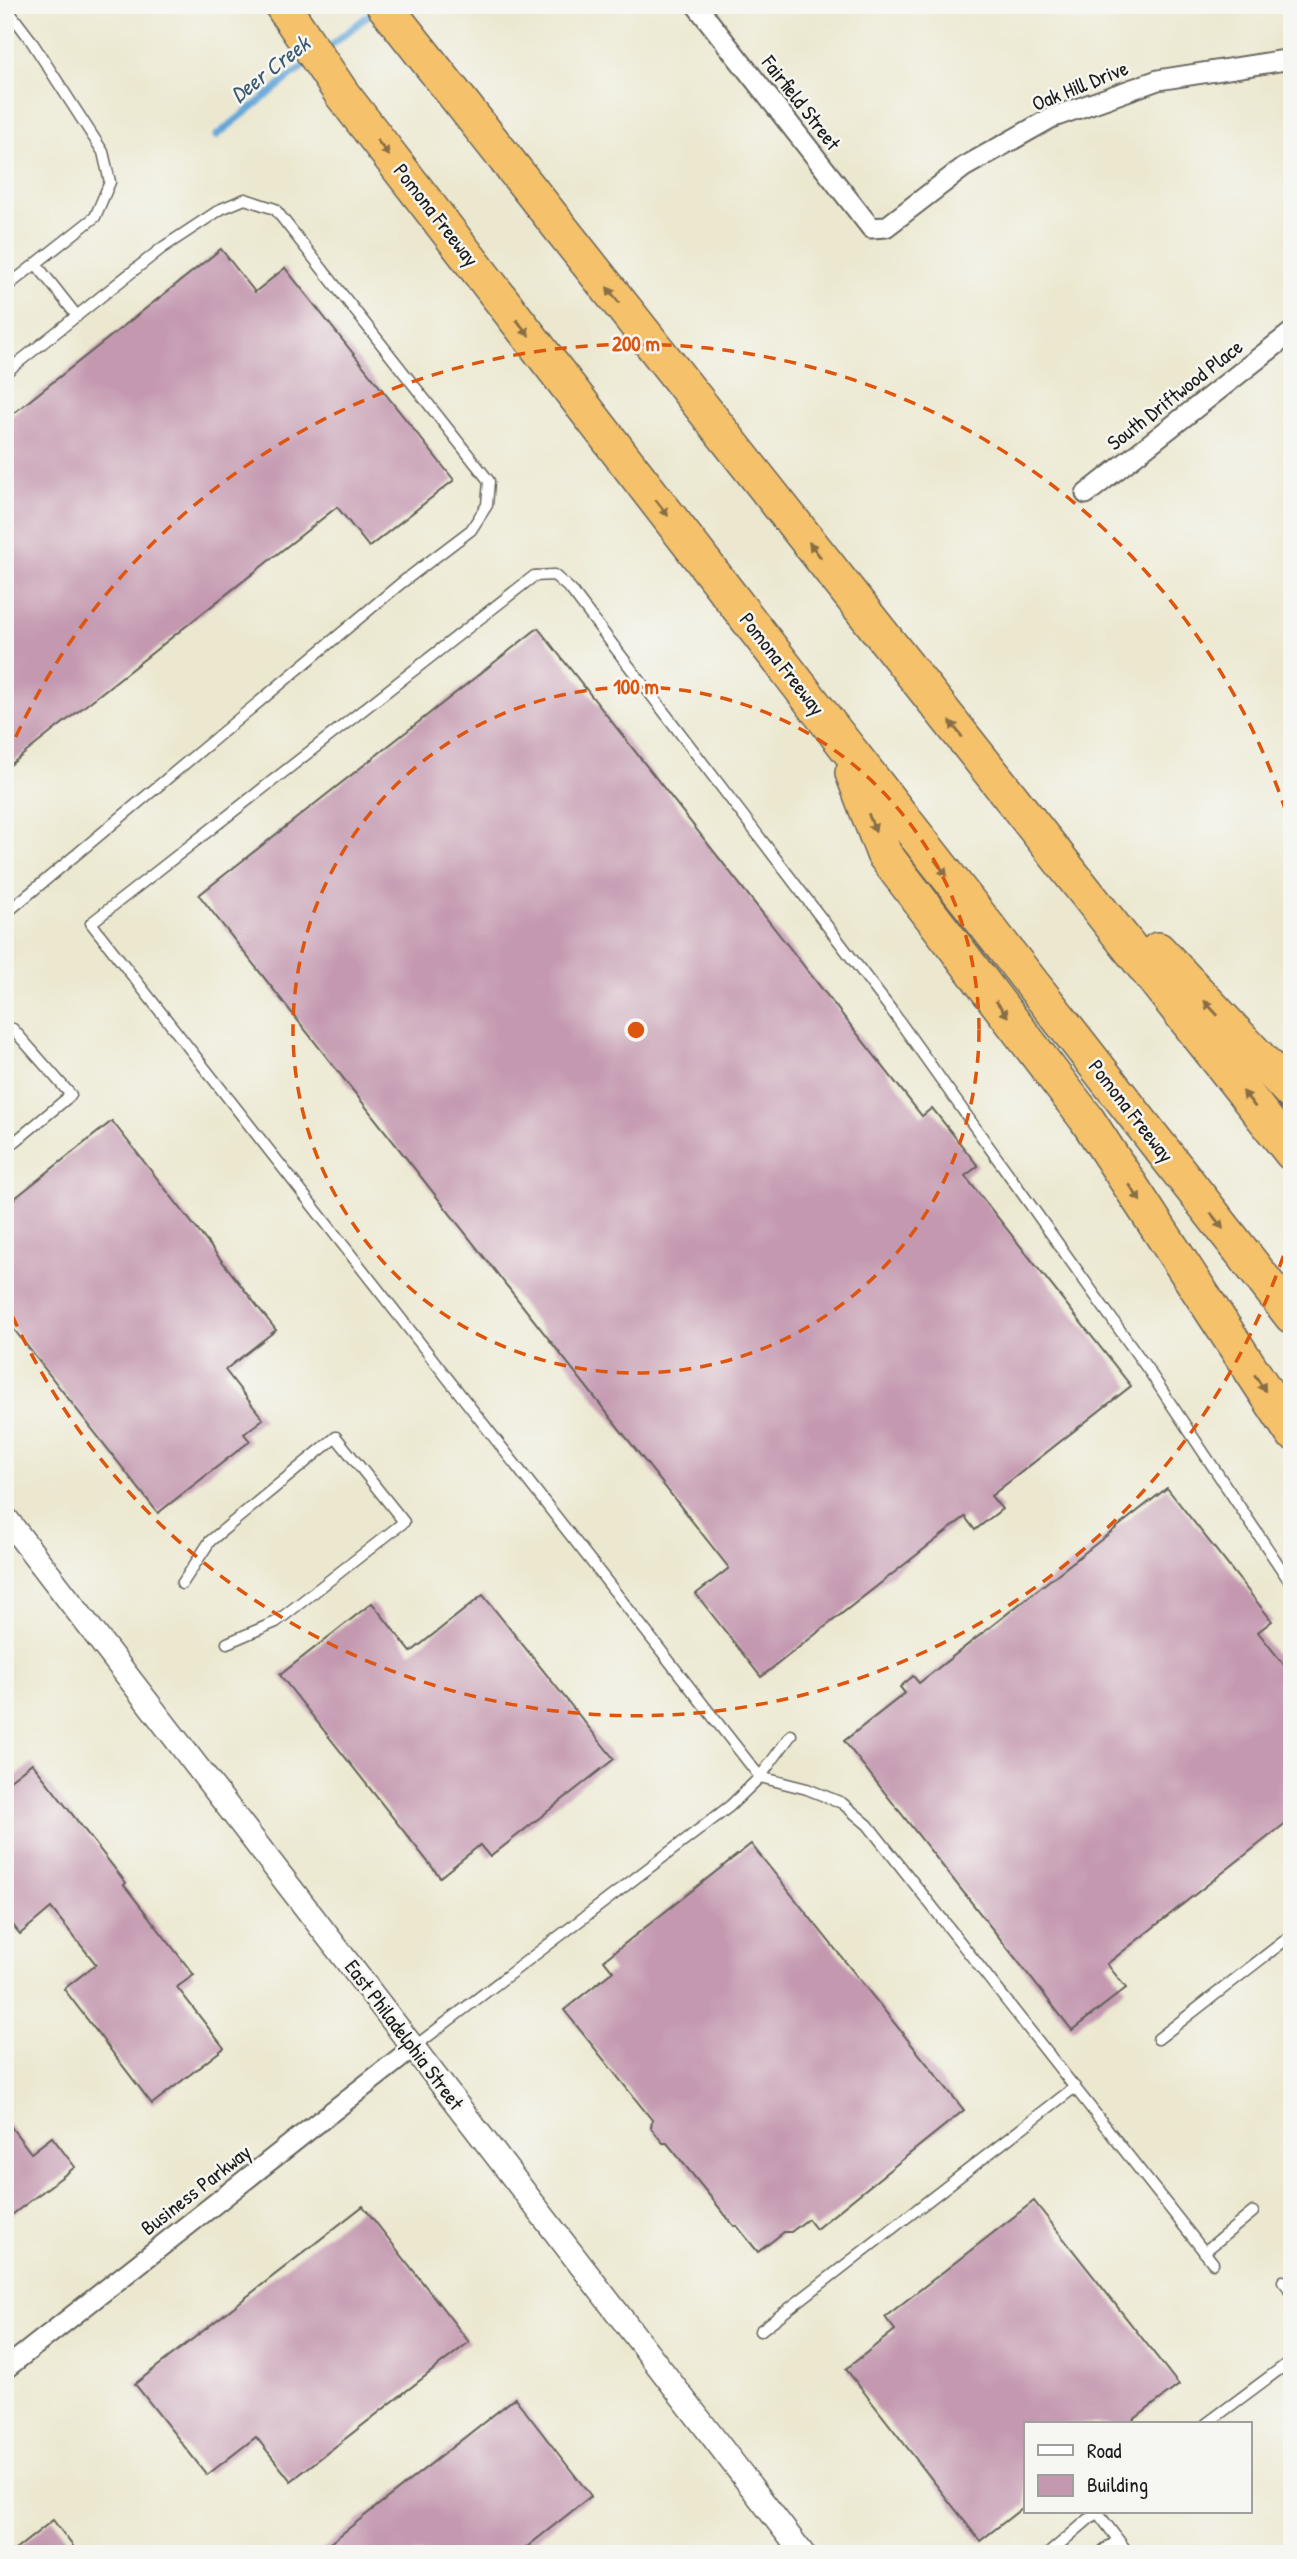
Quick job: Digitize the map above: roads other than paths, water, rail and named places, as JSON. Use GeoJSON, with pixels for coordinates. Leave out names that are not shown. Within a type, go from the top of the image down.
{"type":"FeatureCollection","features":[{"type":"Feature","properties":{"kind":"highway"},"geometry":{"type":"LineString","coordinates":[[384,5],[1292,1153]]}},
{"type":"Feature","properties":{"kind":"highway","name":"Pomona Freeway"},"geometry":{"type":"LineString","coordinates":[[289,16],[342,94],[839,737],[1292,1316]]}},
{"type":"Feature","properties":{"kind":"highway"},"geometry":{"type":"LineString","coordinates":[[839,737],[884,854],[1086,1118],[1292,1432]]}},
{"type":"Feature","properties":{"kind":"highway"},"geometry":{"type":"LineString","coordinates":[[992,774],[1292,1093]]}},
{"type":"Feature","properties":{"kind":"street","name":"Fairfield Street"},"geometry":{"type":"LineString","coordinates":[[696,5],[871,228]]}},
{"type":"Feature","properties":{"kind":"street","name":"Oak Hill Drive"},"geometry":{"type":"LineString","coordinates":[[871,228],[886,227],[964,167],[1051,118],[1158,80],[1292,59]]}},
{"type":"Feature","properties":{"kind":"street","name":"South Driftwood Place"},"geometry":{"type":"LineString","coordinates":[[1086,494],[1292,332]]}},
{"type":"Feature","properties":{"kind":"street","name":"East Philadelphia Street"},"geometry":{"type":"LineString","coordinates":[[5,1517],[803,2554]]}},
{"type":"Feature","properties":{"kind":"street","name":"Business Parkway"},"geometry":{"type":"LineString","coordinates":[[5,2369],[414,2047]]}},
{"type":"Feature","properties":{"kind":"lane"},"geometry":{"type":"LineString","coordinates":[[5,6],[30,39],[103,152],[110,182],[95,217],[5,288]]}},
{"type":"Feature","properties":{"kind":"lane"},"geometry":{"type":"LineString","coordinates":[[5,373],[162,248],[221,209],[245,200],[275,209],[489,481],[487,505],[471,530],[400,584],[5,914]]}},
{"type":"Feature","properties":{"kind":"lane"},"geometry":{"type":"LineString","coordinates":[[36,264],[77,316]]}},
{"type":"Feature","properties":{"kind":"lane"},"geometry":{"type":"LineString","coordinates":[[1213,2263],[868,1825],[842,1803],[807,1789],[760,1777],[92,923],[534,576],[554,575],[571,590],[892,1011],[1149,1371],[1292,1585]]}},
{"type":"Feature","properties":{"kind":"lane"},"geometry":{"type":"LineString","coordinates":[[5,1035],[13,1029],[71,1095],[5,1150]]}},
{"type":"Feature","properties":{"kind":"lane"},"geometry":{"type":"LineString","coordinates":[[182,1584],[210,1541],[337,1437],[404,1522],[276,1622],[227,1643]]}},
{"type":"Feature","properties":{"kind":"lane"},"geometry":{"type":"LineString","coordinates":[[414,2047],[730,1806],[760,1777],[791,1735]]}},
{"type":"Feature","properties":{"kind":"lane"},"geometry":{"type":"LineString","coordinates":[[1158,2039],[1292,1935]]}},
{"type":"Feature","properties":{"kind":"lane"},"geometry":{"type":"LineString","coordinates":[[760,2331],[1075,2087]]}},
{"type":"Feature","properties":{"kind":"lane"},"geometry":{"type":"LineString","coordinates":[[1204,2252],[1253,2212]]}},
{"type":"Feature","properties":{"kind":"lane"},"geometry":{"type":"LineString","coordinates":[[1283,2281],[1292,2292]]}},
{"type":"Feature","properties":{"kind":"lane"},"geometry":{"type":"LineString","coordinates":[[1209,2422],[1292,2360]]}},
{"type":"Feature","properties":{"kind":"lane"},"geometry":{"type":"LineString","coordinates":[[1048,2554],[1095,2514]]}},
{"type":"Feature","properties":{"kind":"lane"},"geometry":{"type":"LineString","coordinates":[[1098,2514],[1129,2554]]}},
{"type":"Feature","properties":{"kind":"lane"},"geometry":{"type":"LineString","coordinates":[[1100,2554],[1118,2540]]}},
{"type":"Feature","properties":{"kind":"waterway","name":"Deer Creek"},"geometry":{"type":"LineString","coordinates":[[324,51],[375,10]]}},
{"type":"Feature","properties":{"kind":"waterway","name":"Deer Creek"},"geometry":{"type":"LineString","coordinates":[[216,136],[309,62]]}}]}
